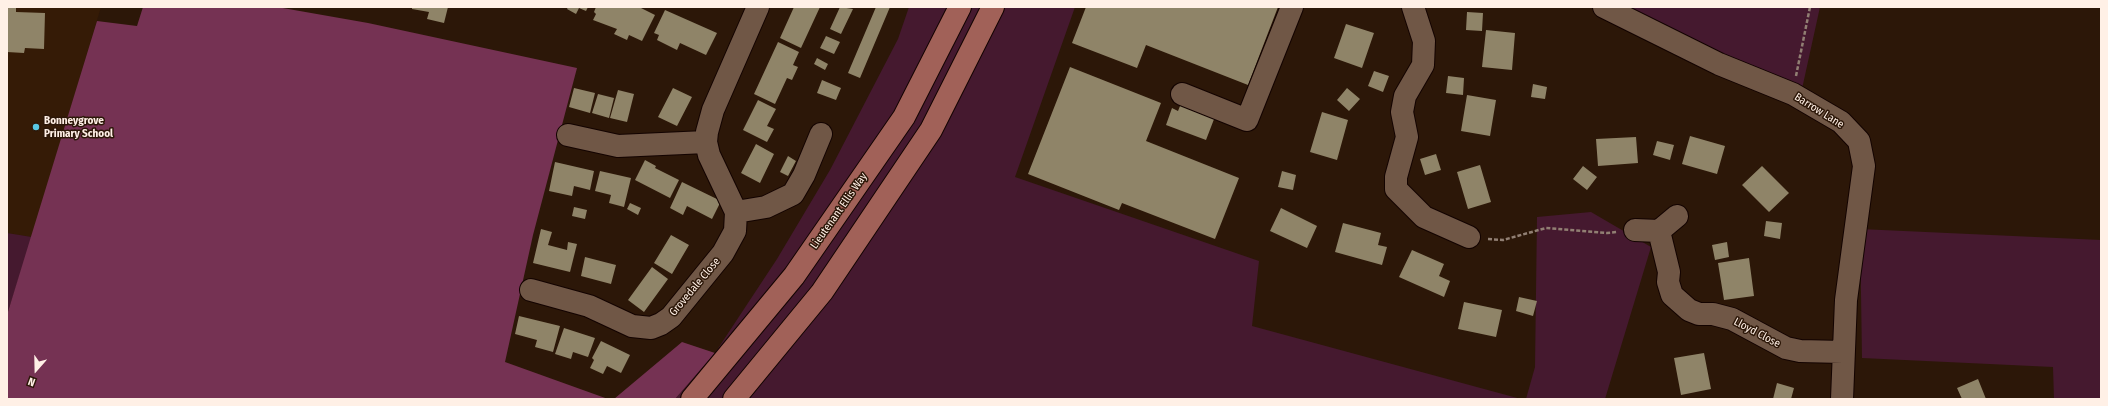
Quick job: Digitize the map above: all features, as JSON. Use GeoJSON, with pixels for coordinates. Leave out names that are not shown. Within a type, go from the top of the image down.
{"type":"FeatureCollection","features":[{"type":"Feature","properties":{"kind":"main road","name":"Lieutenant Ellis Way"},"geometry":{"type":"LineString","coordinates":[[692,399],[794,276],[904,117],[960,7]]}},
{"type":"Feature","properties":{"kind":"main road"},"geometry":{"type":"LineString","coordinates":[[734,399],[822,292],[927,136],[994,7]]}},
{"type":"Feature","properties":{"kind":"street"},"geometry":{"type":"LineString","coordinates":[[1182,94],[1248,120],[1292,7]]}},
{"type":"Feature","properties":{"kind":"street"},"geometry":{"type":"LineString","coordinates":[[1413,7],[1424,41],[1423,65],[1405,96],[1402,112],[1407,137],[1396,177],[1396,189],[1424,217],[1469,237]]}},
{"type":"Feature","properties":{"kind":"street","name":"Barrow Lane"},"geometry":{"type":"LineString","coordinates":[[1604,7],[1719,64],[1793,94],[1841,122],[1859,141],[1864,166],[1846,300],[1842,399]]}},
{"type":"Feature","properties":{"kind":"street","name":"Grovedale Close"},"geometry":{"type":"LineString","coordinates":[[531,290],[589,306],[632,326],[651,328],[661,324],[671,317],[723,253],[735,231],[736,212],[730,196],[714,168],[706,142],[707,132],[750,10]]}},
{"type":"Feature","properties":{"kind":"street"},"geometry":{"type":"LineString","coordinates":[[736,212],[766,207],[792,194],[804,175],[821,134]]}},
{"type":"Feature","properties":{"kind":"street"},"geometry":{"type":"LineString","coordinates":[[568,135],[624,146],[706,142]]}},
{"type":"Feature","properties":{"kind":"street"},"geometry":{"type":"LineString","coordinates":[[1635,230],[1659,231],[1677,216]]}},
{"type":"Feature","properties":{"kind":"street","name":"Lloyd Close"},"geometry":{"type":"LineString","coordinates":[[1659,231],[1669,272],[1668,282],[1672,295],[1689,310],[1699,314],[1713,314],[1732,319],[1786,348],[1800,351],[1843,352]]}},
{"type":"Feature","properties":{"kind":"path"},"geometry":{"type":"LineString","coordinates":[[1793,94],[1810,7]]}},
{"type":"Feature","properties":{"kind":"path"},"geometry":{"type":"LineString","coordinates":[[1469,237],[1503,240],[1546,228],[1607,233],[1635,230]]}},
{"type":"Feature","properties":{"kind":"shaded area","name":"Bonneygrove Primary School"},"geometry":{"type":"Polygon","coordinates":[[[7,7],[101,7],[32,237],[7,233],[7,7]]]}},
{"type":"Feature","properties":{"kind":"shaded area"},"geometry":{"type":"Polygon","coordinates":[[[143,7],[277,7],[368,23],[577,68],[533,235],[505,362],[608,399],[7,399],[7,315],[97,21],[137,26],[143,7]]]}},
{"type":"Feature","properties":{"kind":"shaded area"},"geometry":{"type":"Polygon","coordinates":[[[909,7],[1075,7],[1015,177],[1259,261],[1252,326],[1521,399],[675,399],[715,353],[777,259],[830,170],[898,39],[909,7]]]}},
{"type":"Feature","properties":{"kind":"shaded area"},"geometry":{"type":"Polygon","coordinates":[[[1618,7],[1820,7],[1800,98],[1618,7]]]}},
{"type":"Feature","properties":{"kind":"shaded area"},"geometry":{"type":"Polygon","coordinates":[[[1591,212],[1651,247],[1605,399],[1526,399],[1535,367],[1537,217],[1591,212]]]}},
{"type":"Feature","properties":{"kind":"shaded area"},"geometry":{"type":"Polygon","coordinates":[[[1860,229],[2101,240],[2101,399],[2054,399],[2053,367],[1862,358],[1860,229]]]}},
{"type":"Feature","properties":{"kind":"shaded area"},"geometry":{"type":"Polygon","coordinates":[[[7,233],[32,237],[7,315],[7,233]]]}},
{"type":"Feature","properties":{"kind":"shaded area"},"geometry":{"type":"Polygon","coordinates":[[[682,342],[715,353],[675,399],[614,399],[682,342]]]}},
{"type":"Feature","properties":{"kind":"building"},"geometry":{"type":"Polygon","coordinates":[[[7,7],[16,7],[16,12],[45,13],[44,49],[25,48],[24,53],[7,52],[7,7]]]}},
{"type":"Feature","properties":{"kind":"building"},"geometry":{"type":"Polygon","coordinates":[[[412,7],[448,7],[444,23],[427,19],[429,12],[412,9],[412,7]]]}},
{"type":"Feature","properties":{"kind":"building"},"geometry":{"type":"Polygon","coordinates":[[[568,7],[588,7],[586,11],[579,8],[576,14],[567,9],[568,7]]]}},
{"type":"Feature","properties":{"kind":"building"},"geometry":{"type":"Polygon","coordinates":[[[596,7],[639,7],[655,15],[642,41],[629,35],[627,40],[614,34],[617,29],[593,20],[596,14],[594,12],[596,7]]]}},
{"type":"Feature","properties":{"kind":"building"},"geometry":{"type":"Polygon","coordinates":[[[794,7],[820,7],[801,48],[780,38],[794,7]]]}},
{"type":"Feature","properties":{"kind":"building"},"geometry":{"type":"Polygon","coordinates":[[[840,7],[853,9],[841,34],[830,29],[840,7]]]}},
{"type":"Feature","properties":{"kind":"building"},"geometry":{"type":"Polygon","coordinates":[[[876,7],[890,7],[860,78],[848,73],[876,7]]]}},
{"type":"Feature","properties":{"kind":"building"},"geometry":{"type":"Polygon","coordinates":[[[1086,7],[1278,7],[1248,85],[1146,45],[1137,68],[1072,43],[1086,7]]]}},
{"type":"Feature","properties":{"kind":"building"},"geometry":{"type":"Polygon","coordinates":[[[665,10],[717,33],[706,55],[680,43],[677,50],[657,40],[659,35],[654,33],[665,10]]]}},
{"type":"Feature","properties":{"kind":"building"},"geometry":{"type":"Polygon","coordinates":[[[1467,12],[1483,13],[1482,31],[1466,30],[1467,12]]]}},
{"type":"Feature","properties":{"kind":"building"},"geometry":{"type":"Polygon","coordinates":[[[1346,24],[1374,33],[1362,68],[1334,58],[1346,24]]]}},
{"type":"Feature","properties":{"kind":"building"},"geometry":{"type":"Polygon","coordinates":[[[1486,30],[1515,33],[1512,70],[1482,67],[1486,30]]]}},
{"type":"Feature","properties":{"kind":"building"},"geometry":{"type":"Polygon","coordinates":[[[826,36],[840,42],[834,54],[820,48],[826,36]]]}},
{"type":"Feature","properties":{"kind":"building"},"geometry":{"type":"Polygon","coordinates":[[[778,42],[799,52],[793,65],[798,67],[792,80],[787,78],[775,104],[754,94],[778,42]]]}},
{"type":"Feature","properties":{"kind":"building"},"geometry":{"type":"Polygon","coordinates":[[[817,58],[828,64],[825,70],[814,64],[817,58]]]}},
{"type":"Feature","properties":{"kind":"building"},"geometry":{"type":"Polygon","coordinates":[[[1070,67],[1161,103],[1146,141],[1239,178],[1215,239],[1122,203],[1119,210],[1028,174],[1070,67]]]}},
{"type":"Feature","properties":{"kind":"building"},"geometry":{"type":"Polygon","coordinates":[[[1374,71],[1389,76],[1383,92],[1368,86],[1374,71]]]}},
{"type":"Feature","properties":{"kind":"building"},"geometry":{"type":"Polygon","coordinates":[[[1448,76],[1464,78],[1463,95],[1446,93],[1448,76]]]}},
{"type":"Feature","properties":{"kind":"building"},"geometry":{"type":"Polygon","coordinates":[[[822,80],[841,88],[836,100],[817,93],[822,80]]]}},
{"type":"Feature","properties":{"kind":"building"},"geometry":{"type":"Polygon","coordinates":[[[1533,84],[1547,87],[1545,99],[1531,97],[1533,84]]]}},
{"type":"Feature","properties":{"kind":"building"},"geometry":{"type":"Polygon","coordinates":[[[574,88],[595,93],[590,113],[569,107],[574,88]]]}},
{"type":"Feature","properties":{"kind":"building"},"geometry":{"type":"Polygon","coordinates":[[[673,88],[692,97],[677,126],[658,117],[673,88]]]}},
{"type":"Feature","properties":{"kind":"building"},"geometry":{"type":"Polygon","coordinates":[[[1347,88],[1360,99],[1349,111],[1337,100],[1347,88]]]}},
{"type":"Feature","properties":{"kind":"building"},"geometry":{"type":"Polygon","coordinates":[[[618,90],[634,94],[627,122],[610,118],[618,90]]]}},
{"type":"Feature","properties":{"kind":"building"},"geometry":{"type":"Polygon","coordinates":[[[598,94],[614,98],[609,118],[592,113],[598,94]]]}},
{"type":"Feature","properties":{"kind":"building"},"geometry":{"type":"Polygon","coordinates":[[[1467,95],[1496,100],[1490,136],[1461,131],[1467,95]]]}},
{"type":"Feature","properties":{"kind":"building"},"geometry":{"type":"Polygon","coordinates":[[[758,100],[776,109],[767,126],[774,129],[767,142],[743,130],[758,100]]]}},
{"type":"Feature","properties":{"kind":"building"},"geometry":{"type":"Polygon","coordinates":[[[1182,101],[1216,114],[1206,140],[1166,125],[1172,108],[1178,111],[1182,101]]]}},
{"type":"Feature","properties":{"kind":"building"},"geometry":{"type":"Polygon","coordinates":[[[1322,112],[1348,120],[1337,160],[1310,152],[1322,112]]]}},
{"type":"Feature","properties":{"kind":"building"},"geometry":{"type":"Polygon","coordinates":[[[1690,136],[1725,146],[1717,174],[1682,164],[1690,136]]]}},
{"type":"Feature","properties":{"kind":"building"},"geometry":{"type":"Polygon","coordinates":[[[1636,137],[1638,163],[1598,166],[1596,139],[1636,137]]]}},
{"type":"Feature","properties":{"kind":"building"},"geometry":{"type":"Polygon","coordinates":[[[1657,141],[1674,145],[1670,160],[1653,155],[1657,141]]]}},
{"type":"Feature","properties":{"kind":"building"},"geometry":{"type":"Polygon","coordinates":[[[756,144],[774,154],[760,183],[741,173],[756,144]]]}},
{"type":"Feature","properties":{"kind":"building"},"geometry":{"type":"Polygon","coordinates":[[[1436,154],[1441,170],[1425,175],[1420,159],[1436,154]]]}},
{"type":"Feature","properties":{"kind":"building"},"geometry":{"type":"Polygon","coordinates":[[[788,156],[796,161],[788,176],[780,172],[788,156]]]}},
{"type":"Feature","properties":{"kind":"building"},"geometry":{"type":"Polygon","coordinates":[[[645,160],[656,166],[655,168],[679,180],[670,198],[635,180],[645,160]]]}},
{"type":"Feature","properties":{"kind":"building"},"geometry":{"type":"Polygon","coordinates":[[[555,162],[594,171],[590,190],[574,186],[572,196],[549,191],[555,162]]]}},
{"type":"Feature","properties":{"kind":"building"},"geometry":{"type":"Polygon","coordinates":[[[1480,165],[1491,202],[1468,209],[1457,172],[1480,165]]]}},
{"type":"Feature","properties":{"kind":"building"},"geometry":{"type":"Polygon","coordinates":[[[1583,166],[1597,177],[1587,190],[1573,179],[1583,166]]]}},
{"type":"Feature","properties":{"kind":"building"},"geometry":{"type":"Polygon","coordinates":[[[1762,166],[1789,193],[1769,212],[1742,185],[1762,166]]]}},
{"type":"Feature","properties":{"kind":"building"},"geometry":{"type":"Polygon","coordinates":[[[600,171],[631,178],[624,207],[609,203],[611,195],[595,191],[600,171]]]}},
{"type":"Feature","properties":{"kind":"building"},"geometry":{"type":"Polygon","coordinates":[[[1282,171],[1296,175],[1293,190],[1278,187],[1282,171]]]}},
{"type":"Feature","properties":{"kind":"building"},"geometry":{"type":"Polygon","coordinates":[[[682,182],[721,201],[712,219],[687,206],[683,215],[670,208],[682,182]]]}},
{"type":"Feature","properties":{"kind":"building"},"geometry":{"type":"Polygon","coordinates":[[[630,203],[641,208],[638,215],[627,209],[630,203]]]}},
{"type":"Feature","properties":{"kind":"building"},"geometry":{"type":"Polygon","coordinates":[[[574,207],[587,210],[585,219],[572,216],[574,207]]]}},
{"type":"Feature","properties":{"kind":"building"},"geometry":{"type":"Polygon","coordinates":[[[1281,208],[1317,226],[1307,248],[1270,231],[1281,208]]]}},
{"type":"Feature","properties":{"kind":"building"},"geometry":{"type":"Polygon","coordinates":[[[1766,221],[1782,223],[1780,239],[1764,236],[1766,221]]]}},
{"type":"Feature","properties":{"kind":"building"},"geometry":{"type":"Polygon","coordinates":[[[1343,223],[1381,233],[1378,245],[1387,247],[1382,265],[1335,252],[1343,223]]]}},
{"type":"Feature","properties":{"kind":"building"},"geometry":{"type":"Polygon","coordinates":[[[541,229],[552,232],[548,245],[567,250],[568,242],[577,244],[570,272],[533,263],[541,229]]]}},
{"type":"Feature","properties":{"kind":"building"},"geometry":{"type":"Polygon","coordinates":[[[671,235],[689,245],[672,274],[654,263],[671,235]]]}},
{"type":"Feature","properties":{"kind":"building"},"geometry":{"type":"Polygon","coordinates":[[[1727,242],[1729,257],[1715,260],[1712,245],[1727,242]]]}},
{"type":"Feature","properties":{"kind":"building"},"geometry":{"type":"Polygon","coordinates":[[[1412,250],[1444,264],[1439,276],[1450,281],[1444,297],[1399,277],[1412,250]]]}},
{"type":"Feature","properties":{"kind":"building"},"geometry":{"type":"Polygon","coordinates":[[[585,257],[616,265],[611,284],[581,276],[585,257]]]}},
{"type":"Feature","properties":{"kind":"building"},"geometry":{"type":"Polygon","coordinates":[[[1749,258],[1754,296],[1724,300],[1718,263],[1749,258]]]}},
{"type":"Feature","properties":{"kind":"building"},"geometry":{"type":"Polygon","coordinates":[[[652,267],[668,279],[644,312],[628,300],[652,267]]]}},
{"type":"Feature","properties":{"kind":"building"},"geometry":{"type":"Polygon","coordinates":[[[1519,297],[1537,301],[1533,316],[1516,311],[1519,297]]]}},
{"type":"Feature","properties":{"kind":"building"},"geometry":{"type":"Polygon","coordinates":[[[1464,302],[1502,310],[1496,337],[1458,329],[1464,302]]]}},
{"type":"Feature","properties":{"kind":"building"},"geometry":{"type":"Polygon","coordinates":[[[519,316],[560,326],[553,352],[535,347],[537,340],[515,334],[519,316]]]}},
{"type":"Feature","properties":{"kind":"building"},"geometry":{"type":"Polygon","coordinates":[[[564,328],[595,338],[588,357],[573,352],[571,359],[555,354],[564,328]]]}},
{"type":"Feature","properties":{"kind":"building"},"geometry":{"type":"Polygon","coordinates":[[[601,341],[630,355],[621,373],[607,366],[603,374],[590,368],[594,360],[592,358],[601,341]]]}},
{"type":"Feature","properties":{"kind":"building"},"geometry":{"type":"Polygon","coordinates":[[[1704,353],[1711,389],[1681,395],[1674,358],[1704,353]]]}},
{"type":"Feature","properties":{"kind":"building"},"geometry":{"type":"Polygon","coordinates":[[[1978,379],[1986,399],[1962,399],[1957,388],[1978,379]]]}},
{"type":"Feature","properties":{"kind":"building"},"geometry":{"type":"Polygon","coordinates":[[[1777,383],[1794,388],[1791,399],[1773,399],[1777,383]]]}},
{"type":"Feature","properties":{"kind":"place","name":"Bonneygrove Primary School"},"geometry":{"type":"Point","coordinates":[36,127]}}]}
